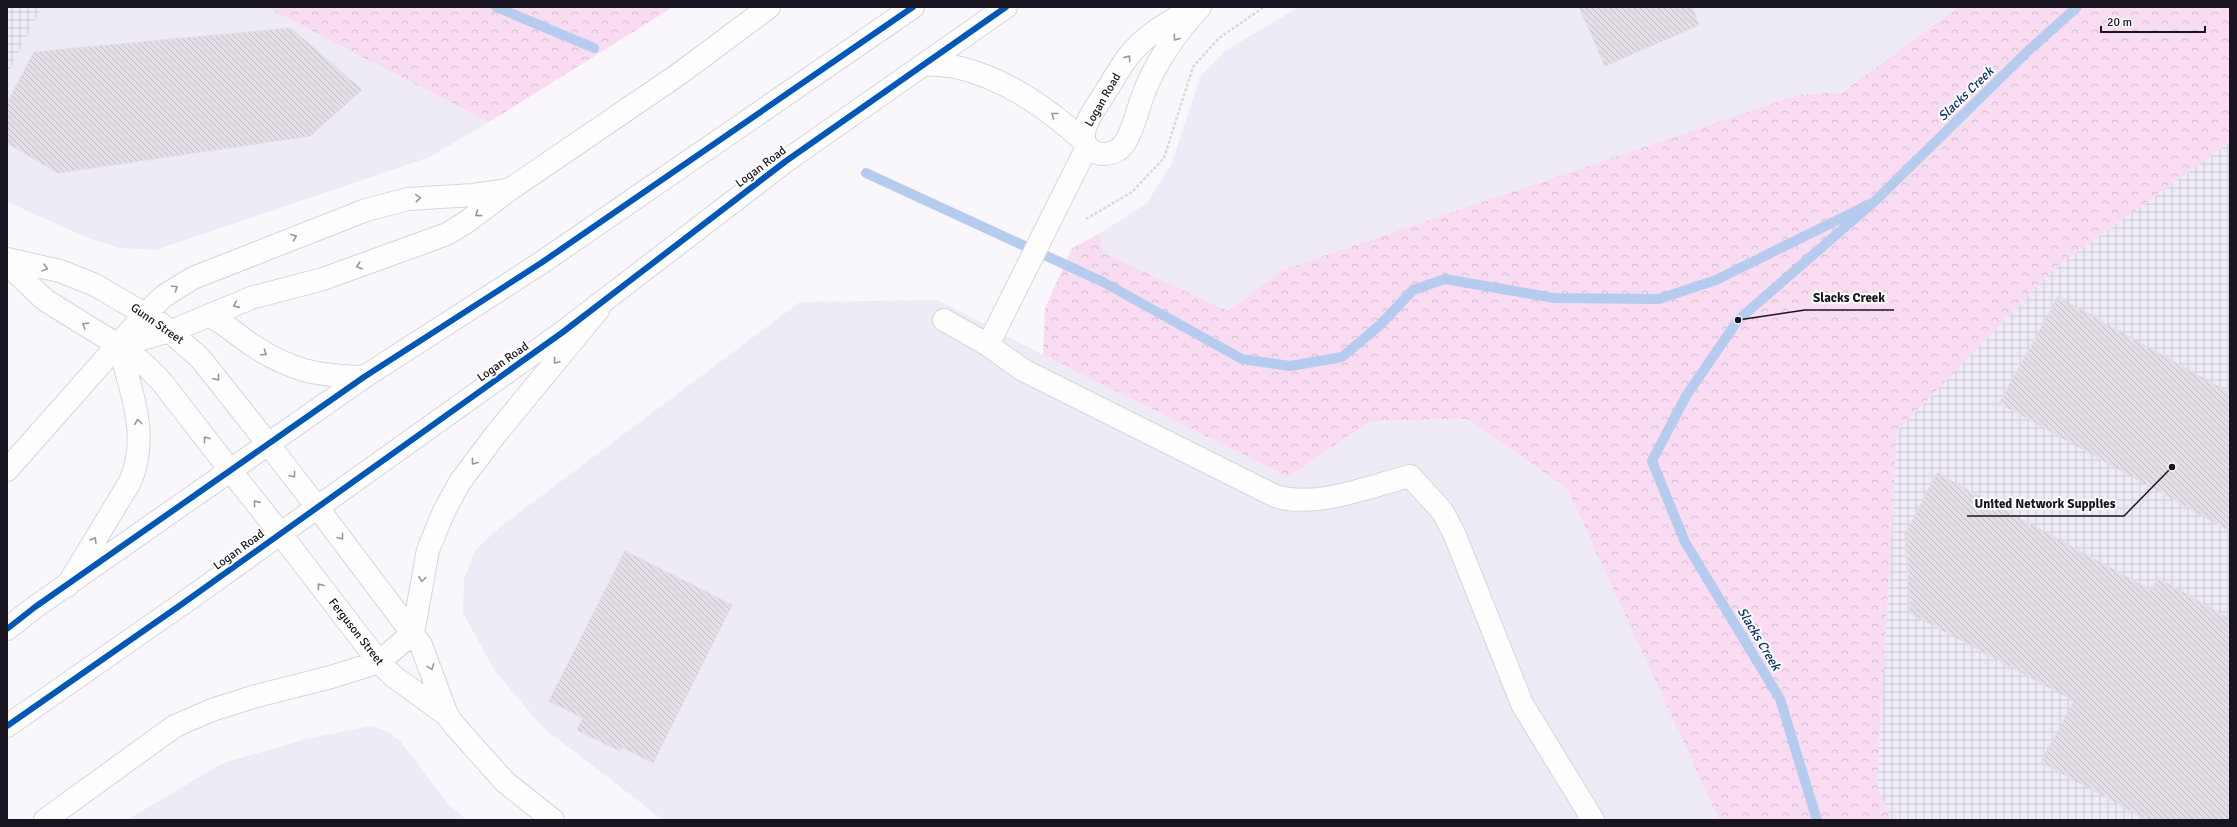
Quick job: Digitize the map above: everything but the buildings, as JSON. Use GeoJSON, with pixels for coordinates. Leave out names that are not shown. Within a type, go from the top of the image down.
{"type":"FeatureCollection","features":[{"type":"Feature","properties":{"kind":"street"},"geometry":{"type":"LineString","coordinates":[[118,346],[171,331],[251,298],[323,279],[435,239],[463,225],[509,190],[679,74],[769,7]]}},
{"type":"Feature","properties":{"kind":"street"},"geometry":{"type":"LineString","coordinates":[[7,629],[230,470],[364,377],[541,263],[913,7]]}},
{"type":"Feature","properties":{"kind":"street","name":"Logan Road"},"geometry":{"type":"LineString","coordinates":[[7,726],[317,507],[608,298],[786,161],[1006,7]]}},
{"type":"Feature","properties":{"kind":"street","name":"Logan Road"},"geometry":{"type":"LineString","coordinates":[[988,346],[1085,144],[1085,128],[1093,112],[1130,54],[1152,33],[1194,7]]}},
{"type":"Feature","properties":{"kind":"street"},"geometry":{"type":"LineString","coordinates":[[925,64],[955,67],[989,78],[1014,90],[1052,113],[1094,153],[1102,155],[1117,152],[1126,142],[1145,89],[1158,62],[1200,7]]}},
{"type":"Feature","properties":{"kind":"street"},"geometry":{"type":"LineString","coordinates":[[7,470],[146,314],[164,296],[193,278],[366,210],[408,199],[473,195],[509,190]]}},
{"type":"Feature","properties":{"kind":"street","name":"Gunn Street"},"geometry":{"type":"LineString","coordinates":[[7,259],[60,271],[83,280],[110,293],[146,314],[171,331],[204,363],[317,507]]}},
{"type":"Feature","properties":{"kind":"street"},"geometry":{"type":"LineString","coordinates":[[7,264],[45,300],[136,357],[162,381],[230,470]]}},
{"type":"Feature","properties":{"kind":"street"},"geometry":{"type":"LineString","coordinates":[[45,820],[175,726],[212,710],[256,696],[331,677],[379,662],[413,633],[423,572],[430,544],[444,511],[460,482],[491,440],[608,298]]}},
{"type":"Feature","properties":{"kind":"street"},"geometry":{"type":"LineString","coordinates":[[209,316],[269,357],[291,367],[320,374],[364,377]]}},
{"type":"Feature","properties":{"kind":"street"},"geometry":{"type":"LineString","coordinates":[[944,320],[988,346],[1023,370],[1265,492],[1282,498],[1305,500],[1339,495],[1410,476],[1442,511],[1454,532],[1522,704],[1593,820]]}},
{"type":"Feature","properties":{"kind":"street"},"geometry":{"type":"LineString","coordinates":[[67,586],[130,482],[137,465],[139,422],[118,346]]}},
{"type":"Feature","properties":{"kind":"street","name":"Ferguson Street"},"geometry":{"type":"LineString","coordinates":[[230,470],[379,662],[393,676],[447,715],[464,737],[505,782],[553,820]]}},
{"type":"Feature","properties":{"kind":"street","name":"Ferguson Street"},"geometry":{"type":"LineString","coordinates":[[317,507],[413,633],[428,660],[447,715]]}},
{"type":"Feature","properties":{"kind":"shaded area"},"geometry":{"type":"Polygon","coordinates":[[[7,7],[42,7],[7,75],[7,7]]]}},
{"type":"Feature","properties":{"kind":"shaded area"},"geometry":{"type":"Polygon","coordinates":[[[42,7],[265,7],[489,122],[430,157],[156,250],[119,248],[91,239],[7,202],[7,75],[42,7]]]}},
{"type":"Feature","properties":{"kind":"shaded area"},"geometry":{"type":"Polygon","coordinates":[[[1299,7],[1958,7],[1843,92],[1797,95],[1282,270],[1228,311],[1104,253],[1099,234],[1147,203],[1172,163],[1200,77],[1225,51],[1299,7]]]}},
{"type":"Feature","properties":{"kind":"shaded area"},"geometry":{"type":"Polygon","coordinates":[[[2230,142],[2230,820],[1891,820],[1877,785],[1897,431],[2055,268],[2230,142]]]}},
{"type":"Feature","properties":{"kind":"shaded area"},"geometry":{"type":"Polygon","coordinates":[[[938,300],[1043,355],[1288,477],[1371,421],[1468,419],[1568,488],[1719,820],[663,820],[541,726],[495,671],[463,613],[464,579],[475,551],[500,527],[800,302],[938,300]]]}},
{"type":"Feature","properties":{"kind":"shaded area"},"geometry":{"type":"Polygon","coordinates":[[[371,726],[388,732],[400,741],[449,805],[468,820],[127,820],[223,763],[306,739],[371,726]]]}},
{"type":"Feature","properties":{"kind":"green space"},"geometry":{"type":"Polygon","coordinates":[[[265,7],[673,7],[489,122],[265,7]]]}},
{"type":"Feature","properties":{"kind":"green space"},"geometry":{"type":"Polygon","coordinates":[[[1958,7],[2230,7],[2230,142],[2055,268],[1897,431],[1877,785],[1891,820],[1719,820],[1567,488],[1467,419],[1371,421],[1288,477],[1043,355],[1045,308],[1072,248],[1099,234],[1104,253],[1228,311],[1282,270],[1797,95],[1843,92],[1958,7]]]}},
{"type":"Feature","properties":{"kind":"waterway"},"geometry":{"type":"LineString","coordinates":[[496,7],[594,48]]}},
{"type":"Feature","properties":{"kind":"waterway","name":"Slacks Creek"},"geometry":{"type":"LineString","coordinates":[[1817,820],[1780,699],[1685,542],[1652,461],[1686,396],[1738,320],[1874,202],[2028,51],[2077,7]]}},
{"type":"Feature","properties":{"kind":"waterway"},"geometry":{"type":"LineString","coordinates":[[866,173],[1103,282],[1242,359],[1290,366],[1342,357],[1381,324],[1413,290],[1445,279],[1554,298],[1659,299],[1716,280],[1874,202]]}},
{"type":"Feature","properties":{"kind":"cycle path"},"geometry":{"type":"LineString","coordinates":[[7,629],[35,607],[364,377],[541,263],[913,7]]}},
{"type":"Feature","properties":{"kind":"cycle path"},"geometry":{"type":"LineString","coordinates":[[7,726],[182,604],[563,332],[786,161],[1006,7]]}},
{"type":"Feature","properties":{"kind":"place","name":"Slacks Creek"},"geometry":{"type":"Point","coordinates":[1738,320]}},
{"type":"Feature","properties":{"kind":"place","name":"United Network Supplies"},"geometry":{"type":"Point","coordinates":[2172,467]}}]}
